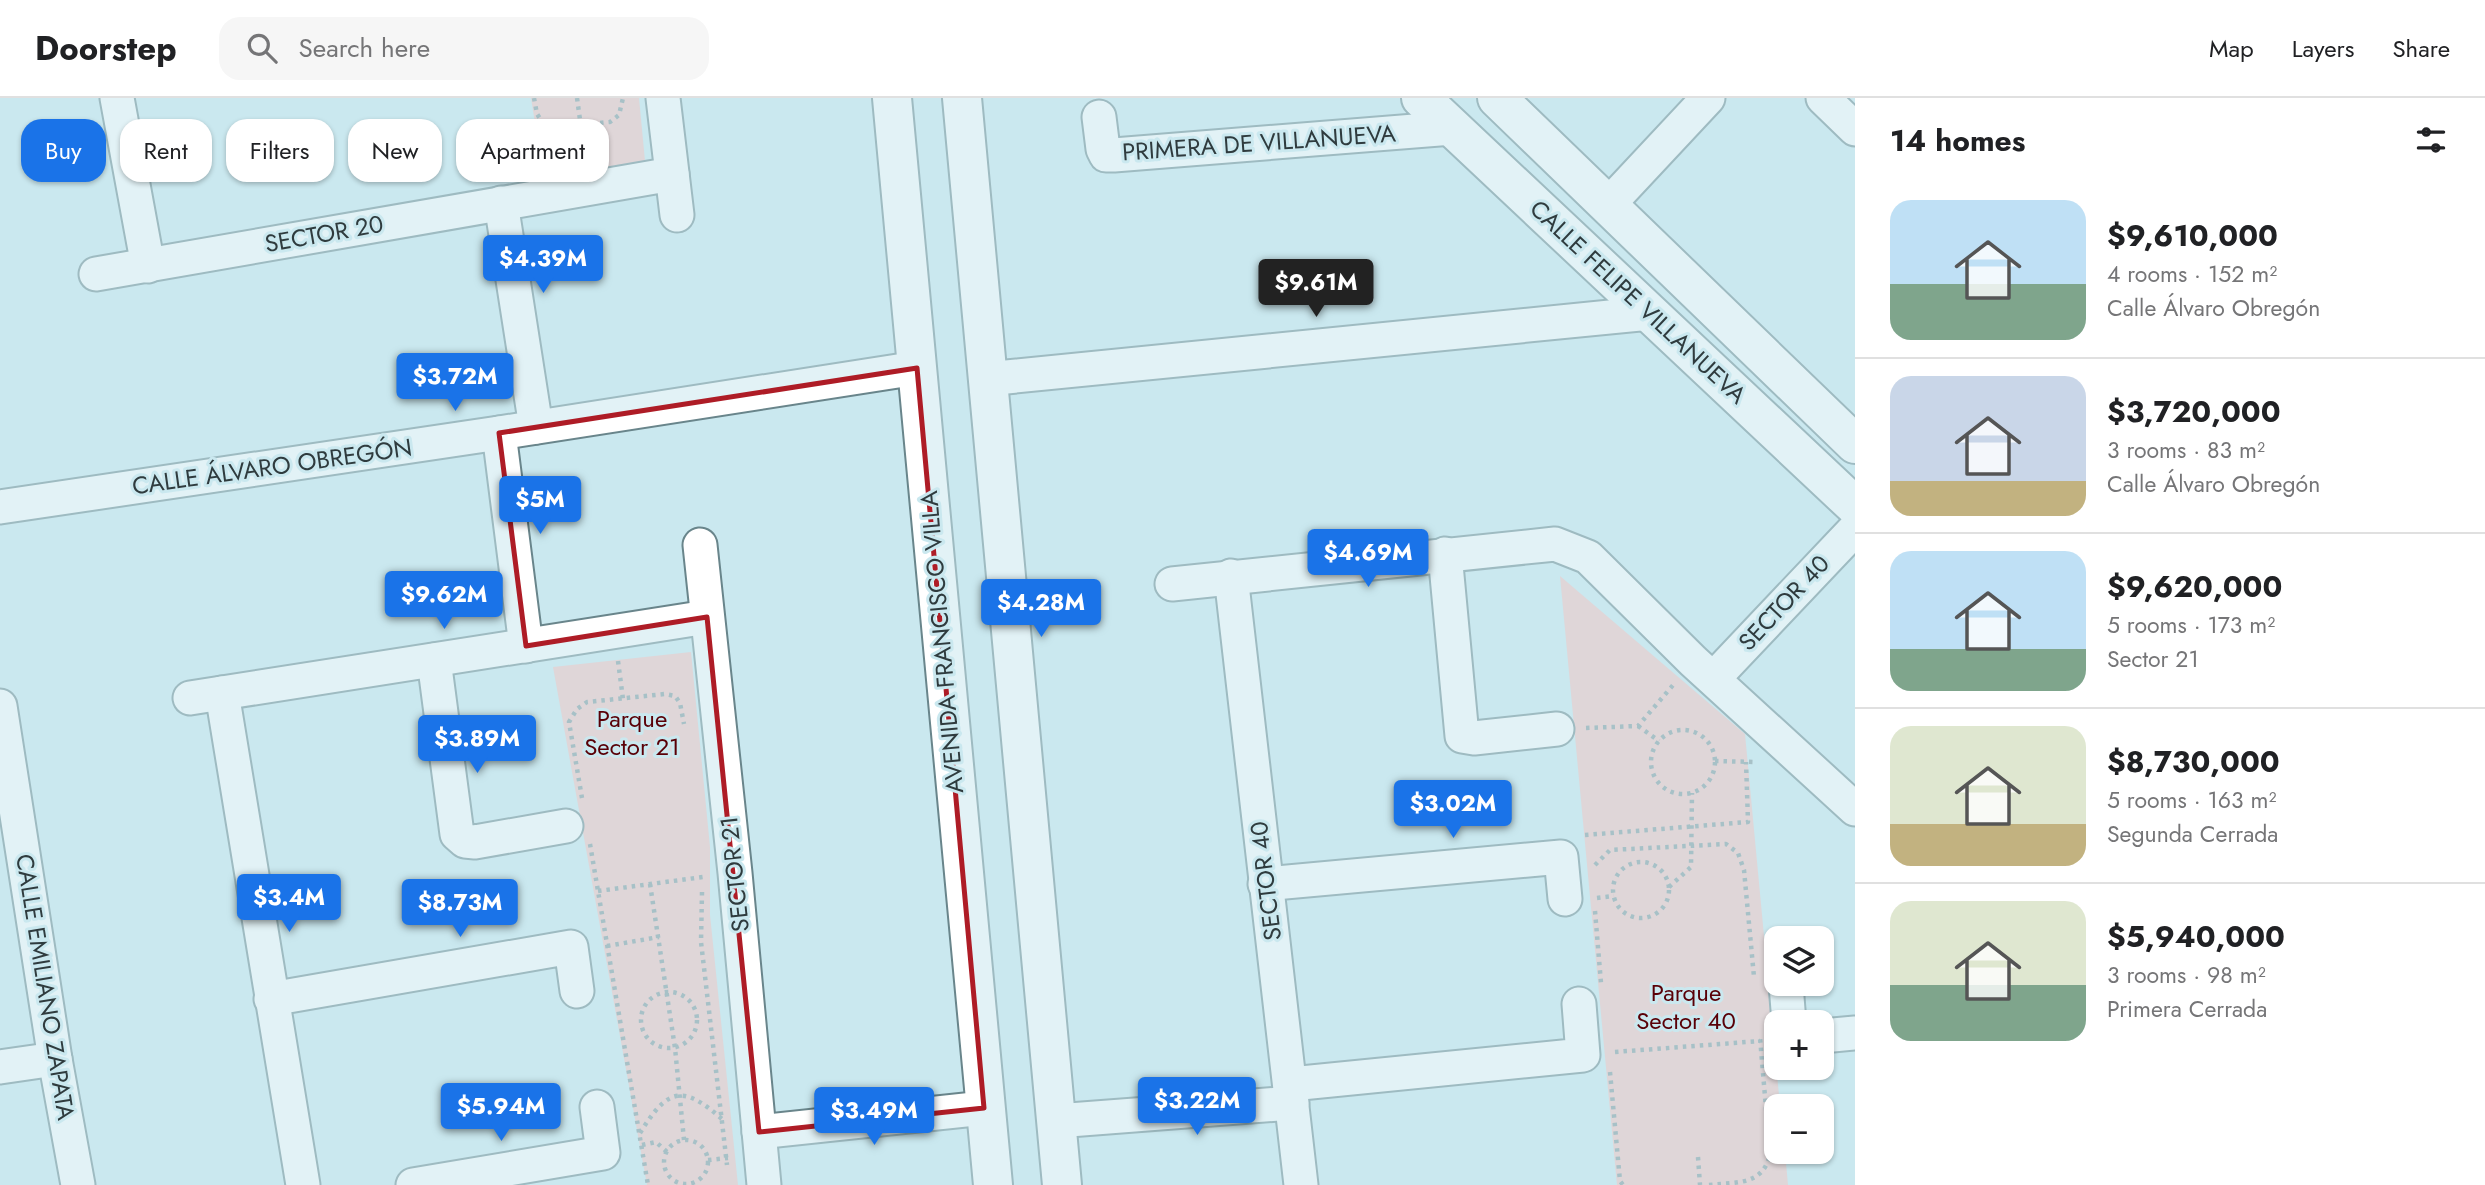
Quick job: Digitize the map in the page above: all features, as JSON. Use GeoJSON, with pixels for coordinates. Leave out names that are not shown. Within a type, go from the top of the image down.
{"type":"FeatureCollection","features":[{"type":"Feature","properties":{"kind":"street"},"geometry":{"type":"LineString","coordinates":[[117,98],[148,266]]}},
{"type":"Feature","properties":{"kind":"street"},"geometry":{"type":"LineString","coordinates":[[663,98],[677,215]]}},
{"type":"Feature","properties":{"kind":"street","name":"AVENIDA FRANCISCO VILLA"},"geometry":{"type":"LineString","coordinates":[[892,98],[993,1185]]}},
{"type":"Feature","properties":{"kind":"street"},"geometry":{"type":"LineString","coordinates":[[962,98],[1062,1185]]}},
{"type":"Feature","properties":{"kind":"street","name":"CALLE FELIPE VILLANUEVA"},"geometry":{"type":"LineString","coordinates":[[1421,98],[1855,506]]}},
{"type":"Feature","properties":{"kind":"street","name":"CALLE FELIPE VILLANUEVA"},"geometry":{"type":"LineString","coordinates":[[1497,98],[1855,444]]}},
{"type":"Feature","properties":{"kind":"street"},"geometry":{"type":"LineString","coordinates":[[1608,205],[1708,98]]}},
{"type":"Feature","properties":{"kind":"street"},"geometry":{"type":"LineString","coordinates":[[1823,98],[1855,129]]}},
{"type":"Feature","properties":{"kind":"street","name":"PRIMERA DE VILLANUEVA"},"geometry":{"type":"LineString","coordinates":[[1098,117],[1106,155],[1451,128]]}},
{"type":"Feature","properties":{"kind":"street","name":"SECTOR 20"},"geometry":{"type":"LineString","coordinates":[[96,274],[672,174]]}},
{"type":"Feature","properties":{"kind":"street"},"geometry":{"type":"LineString","coordinates":[[501,203],[536,427]]}},
{"type":"Feature","properties":{"kind":"street"},"geometry":{"type":"LineString","coordinates":[[986,379],[1650,313]]}},
{"type":"Feature","properties":{"kind":"street","name":"CALLE ÁLVARO OBREGÓN"},"geometry":{"type":"LineString","coordinates":[[0,507],[918,368]]}},
{"type":"Feature","properties":{"kind":"street"},"geometry":{"type":"LineString","coordinates":[[499,433],[526,646]]}},
{"type":"Feature","properties":{"kind":"street","name":"SECTOR 40"},"geometry":{"type":"LineString","coordinates":[[1704,669],[1855,529]]}},
{"type":"Feature","properties":{"kind":"street"},"geometry":{"type":"LineString","coordinates":[[1172,584],[1555,544],[1588,557],[1855,809]]}},
{"type":"Feature","properties":{"kind":"street","name":"SECTOR 21"},"geometry":{"type":"LineString","coordinates":[[700,545],[707,617],[719,875],[759,1132],[764,1185]]}},
{"type":"Feature","properties":{"kind":"street"},"geometry":{"type":"LineString","coordinates":[[1445,554],[1462,736],[1474,738],[1557,729]]}},
{"type":"Feature","properties":{"kind":"street","name":"SECTOR 40"},"geometry":{"type":"LineString","coordinates":[[1231,576],[1301,1185]]}},
{"type":"Feature","properties":{"kind":"street"},"geometry":{"type":"LineString","coordinates":[[303,1185],[271,999],[206,695],[707,617]]}},
{"type":"Feature","properties":{"kind":"street"},"geometry":{"type":"LineString","coordinates":[[434,660],[457,834],[465,841],[475,842],[580,824]]}},
{"type":"Feature","properties":{"kind":"street","name":"CALLE EMILIANO ZAPATA"},"geometry":{"type":"LineString","coordinates":[[0,706],[55,1059],[78,1185]]}},
{"type":"Feature","properties":{"kind":"street"},"geometry":{"type":"LineString","coordinates":[[1265,884],[1561,857],[1584,896]]}},
{"type":"Feature","properties":{"kind":"street"},"geometry":{"type":"LineString","coordinates":[[271,999],[571,947],[577,992]]}},
{"type":"Feature","properties":{"kind":"street"},"geometry":{"type":"LineString","coordinates":[[1056,1121],[1291,1094],[1595,1054],[1591,996]]}},
{"type":"Feature","properties":{"kind":"street"},"geometry":{"type":"LineString","coordinates":[[1834,1035],[1855,1033]]}},
{"type":"Feature","properties":{"kind":"street"},"geometry":{"type":"LineString","coordinates":[[0,1067],[55,1059]]}},
{"type":"Feature","properties":{"kind":"street"},"geometry":{"type":"LineString","coordinates":[[413,1185],[603,1153],[597,1107]]}},
{"type":"Feature","properties":{"kind":"street"},"geometry":{"type":"LineString","coordinates":[[759,1132],[984,1108]]}},
{"type":"Feature","properties":{"kind":"path"},"geometry":{"type":"LineString","coordinates":[[534,98],[540,119]]}},
{"type":"Feature","properties":{"kind":"path"},"geometry":{"type":"LineString","coordinates":[[577,98],[580,119]]}},
{"type":"Feature","properties":{"kind":"path"},"geometry":{"type":"LineString","coordinates":[[609,122],[619,115],[623,98]]}},
{"type":"Feature","properties":{"kind":"path"},"geometry":{"type":"LineString","coordinates":[[588,182],[589,187]]}},
{"type":"Feature","properties":{"kind":"path"},"geometry":{"type":"LineString","coordinates":[[1638,726],[1704,669]]}},
{"type":"Feature","properties":{"kind":"path"},"geometry":{"type":"LineString","coordinates":[[648,1185],[598,891],[580,824],[569,722],[577,709],[587,702],[665,694],[675,696],[680,703],[685,729]]}},
{"type":"Feature","properties":{"kind":"path"},"geometry":{"type":"LineString","coordinates":[[1557,729],[1638,726],[1659,741]]}},
{"type":"Feature","properties":{"kind":"path"},"geometry":{"type":"LineString","coordinates":[[1677,731],[1699,734],[1707,741],[1713,751],[1714,772],[1702,789],[1682,795],[1663,788],[1656,780],[1651,760],[1659,741],[1677,731]]}},
{"type":"Feature","properties":{"kind":"path"},"geometry":{"type":"LineString","coordinates":[[1561,857],[1585,835],[1748,822],[1746,762]]}},
{"type":"Feature","properties":{"kind":"path"},"geometry":{"type":"LineString","coordinates":[[1669,888],[1662,871],[1647,863],[1638,863],[1629,865],[1616,878],[1614,896],[1624,912],[1641,918],[1658,912],[1665,905],[1669,888],[1691,867],[1692,793]]}},
{"type":"Feature","properties":{"kind":"path"},"geometry":{"type":"LineString","coordinates":[[1594,872],[1595,862],[1610,850],[1726,844],[1738,853],[1744,870],[1764,956]]}},
{"type":"Feature","properties":{"kind":"path"},"geometry":{"type":"LineString","coordinates":[[704,863],[719,875]]}},
{"type":"Feature","properties":{"kind":"path"},"geometry":{"type":"LineString","coordinates":[[598,891],[719,875]]}},
{"type":"Feature","properties":{"kind":"path"},"geometry":{"type":"LineString","coordinates":[[719,875],[701,942],[728,1172]]}},
{"type":"Feature","properties":{"kind":"path"},"geometry":{"type":"LineString","coordinates":[[650,884],[675,1048],[684,1140]]}},
{"type":"Feature","properties":{"kind":"path"},"geometry":{"type":"LineString","coordinates":[[1591,996],[1584,896],[1614,896]]}},
{"type":"Feature","properties":{"kind":"path"},"geometry":{"type":"LineString","coordinates":[[571,947],[607,946],[659,937]]}},
{"type":"Feature","properties":{"kind":"path"},"geometry":{"type":"LineString","coordinates":[[667,992],[685,997],[696,1012],[695,1030],[690,1038],[675,1048],[657,1046],[649,1040],[641,1024],[645,1006],[651,999],[667,992]]}},
{"type":"Feature","properties":{"kind":"path"},"geometry":{"type":"LineString","coordinates":[[696,1012],[709,1010]]}},
{"type":"Feature","properties":{"kind":"path"},"geometry":{"type":"LineString","coordinates":[[1760,1041],[1764,1037]]}},
{"type":"Feature","properties":{"kind":"path"},"geometry":{"type":"LineString","coordinates":[[1623,1185],[1595,1054],[1760,1041],[1764,1037]]}},
{"type":"Feature","properties":{"kind":"path"},"geometry":{"type":"LineString","coordinates":[[1709,1185],[1756,1181],[1767,1170],[1770,1155],[1760,1041]]}},
{"type":"Feature","properties":{"kind":"path"},"geometry":{"type":"LineString","coordinates":[[640,1134],[665,1101],[680,1095],[704,1104],[722,1119]]}},
{"type":"Feature","properties":{"kind":"path"},"geometry":{"type":"LineString","coordinates":[[684,1140],[703,1147],[708,1160],[705,1174],[694,1184],[672,1179],[665,1166],[667,1152],[671,1146],[684,1140]]}},
{"type":"Feature","properties":{"kind":"path"},"geometry":{"type":"LineString","coordinates":[[1698,1157],[1700,1185]]}},
{"type":"Feature","properties":{"kind":"highlighted area"},"geometry":{"type":"Polygon","coordinates":[[[917,368],[984,1108],[759,1132],[707,617],[526,646],[499,433],[917,368]]]}},
{"type":"Feature","properties":{"kind":"green space"},"geometry":{"type":"Polygon","coordinates":[[[531,98],[639,98],[645,161],[609,167],[609,119],[534,119],[531,98]]]}},
{"type":"Feature","properties":{"kind":"green space","name":"Parque Sector 40"},"geometry":{"type":"Polygon","coordinates":[[[1560,576],[1745,734],[1764,936],[1764,996],[1770,996],[1771,1010],[1764,1010],[1764,1080],[1778,1080],[1779,1094],[1764,1094],[1764,1164],[1786,1164],[1788,1185],[1617,1185],[1560,576]]]}},
{"type":"Feature","properties":{"kind":"green space","name":"Parque Sector 21"},"geometry":{"type":"Polygon","coordinates":[[[691,652],[710,847],[710,915],[738,1185],[647,1185],[553,667],[691,652]]]}}]}
